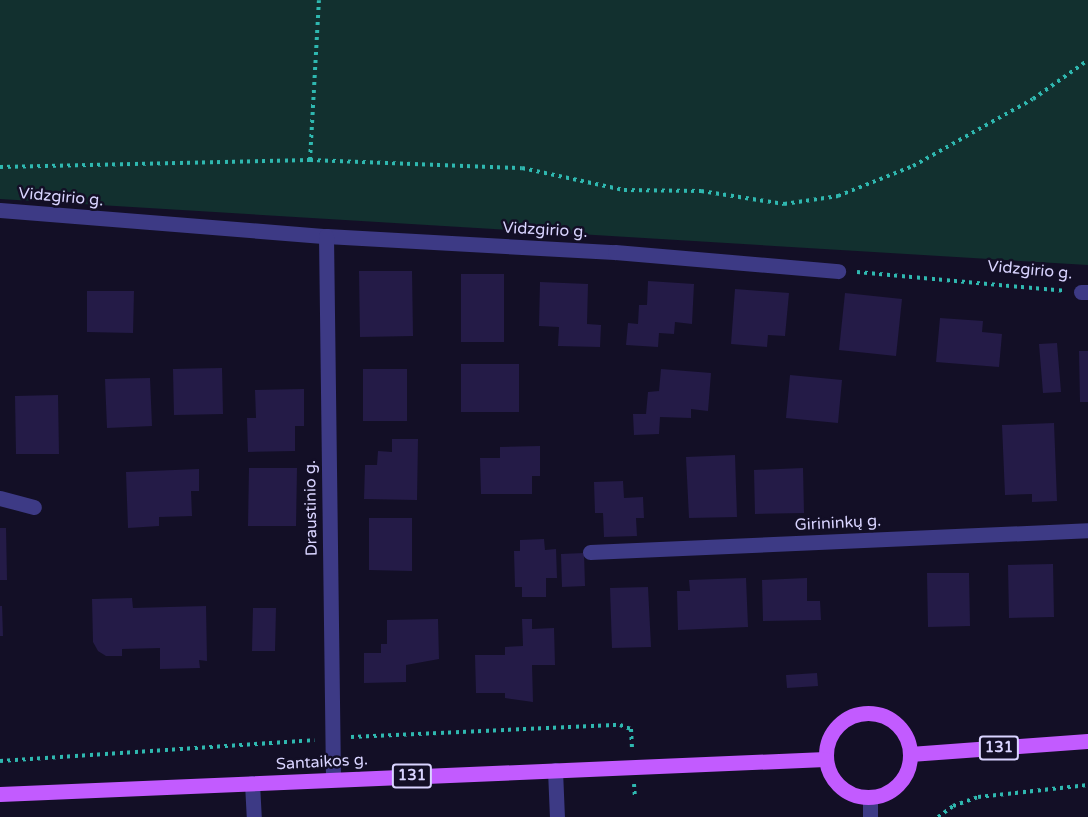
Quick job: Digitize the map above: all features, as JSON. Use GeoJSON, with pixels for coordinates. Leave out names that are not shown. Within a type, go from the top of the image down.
{"type":"FeatureCollection","features":[{"type":"Feature","properties":{"kind":"main road"},"geometry":{"type":"LineString","coordinates":[[857,713],[887,717],[900,726],[910,754],[909,767],[894,789],[870,798],[854,795],[840,787],[825,759],[832,730],[857,713]]}},
{"type":"Feature","properties":{"kind":"main road","name":"131"},"geometry":{"type":"LineString","coordinates":[[910,754],[1088,741]]}},
{"type":"Feature","properties":{"kind":"main road","name":"Santaikos g."},"geometry":{"type":"LineString","coordinates":[[0,794],[825,759]]}},
{"type":"Feature","properties":{"kind":"street","name":"Vidzgirio g."},"geometry":{"type":"LineString","coordinates":[[0,210],[326,236],[615,252],[838,271]]}},
{"type":"Feature","properties":{"kind":"street","name":"Draustinio g."},"geometry":{"type":"LineString","coordinates":[[326,236],[333,779]]}},
{"type":"Feature","properties":{"kind":"street"},"geometry":{"type":"LineString","coordinates":[[0,498],[34,507]]}},
{"type":"Feature","properties":{"kind":"street","name":"Girininkų g."},"geometry":{"type":"LineString","coordinates":[[590,552],[1088,530]]}},
{"type":"Feature","properties":{"kind":"street"},"geometry":{"type":"LineString","coordinates":[[555,770],[557,817]]}},
{"type":"Feature","properties":{"kind":"street"},"geometry":{"type":"LineString","coordinates":[[252,783],[254,817]]}},
{"type":"Feature","properties":{"kind":"street"},"geometry":{"type":"LineString","coordinates":[[870,798],[870,817]]}},
{"type":"Feature","properties":{"kind":"path"},"geometry":{"type":"LineString","coordinates":[[310,160],[319,0]]}},
{"type":"Feature","properties":{"kind":"path"},"geometry":{"type":"LineString","coordinates":[[0,167],[310,160],[522,168],[624,190],[701,191],[784,204],[838,196],[913,166],[1033,99],[1088,60]]}},
{"type":"Feature","properties":{"kind":"path","name":"Vidzgirio g."},"geometry":{"type":"LineString","coordinates":[[838,271],[1084,292]]}},
{"type":"Feature","properties":{"kind":"path"},"geometry":{"type":"LineString","coordinates":[[0,761],[331,738],[620,725]]}},
{"type":"Feature","properties":{"kind":"path"},"geometry":{"type":"LineString","coordinates":[[938,817],[952,806],[978,797],[1088,784]]}},
{"type":"Feature","properties":{"kind":"green space"},"geometry":{"type":"Polygon","coordinates":[[[0,0],[1088,0],[1088,265],[0,199],[0,0]]]}},
{"type":"Feature","properties":{"kind":"building"},"geometry":{"type":"Polygon","coordinates":[[[359,271],[412,271],[413,336],[360,337],[359,271]]]}},
{"type":"Feature","properties":{"kind":"building"},"geometry":{"type":"Polygon","coordinates":[[[461,274],[504,274],[504,342],[461,342],[461,274]]]}},
{"type":"Feature","properties":{"kind":"building"},"geometry":{"type":"Polygon","coordinates":[[[648,281],[694,284],[692,324],[675,322],[674,334],[659,333],[658,347],[626,345],[628,323],[638,324],[639,305],[647,305],[648,281]]]}},
{"type":"Feature","properties":{"kind":"building"},"geometry":{"type":"Polygon","coordinates":[[[540,282],[588,284],[587,324],[601,325],[600,347],[558,346],[559,327],[539,326],[540,282]]]}},
{"type":"Feature","properties":{"kind":"building"},"geometry":{"type":"Polygon","coordinates":[[[735,289],[789,293],[785,336],[768,335],[767,347],[731,344],[735,289]]]}},
{"type":"Feature","properties":{"kind":"building"},"geometry":{"type":"Polygon","coordinates":[[[87,291],[134,291],[133,333],[87,332],[87,291]]]}},
{"type":"Feature","properties":{"kind":"building"},"geometry":{"type":"Polygon","coordinates":[[[845,293],[902,299],[896,356],[839,350],[845,293]]]}},
{"type":"Feature","properties":{"kind":"building"},"geometry":{"type":"Polygon","coordinates":[[[940,318],[983,321],[982,332],[1002,334],[999,367],[936,362],[940,318]]]}},
{"type":"Feature","properties":{"kind":"building"},"geometry":{"type":"Polygon","coordinates":[[[1057,343],[1061,392],[1043,393],[1039,344],[1057,343]]]}},
{"type":"Feature","properties":{"kind":"building"},"geometry":{"type":"Polygon","coordinates":[[[1079,351],[1088,351],[1088,402],[1080,402],[1079,351]]]}},
{"type":"Feature","properties":{"kind":"building"},"geometry":{"type":"Polygon","coordinates":[[[461,364],[519,364],[519,412],[461,412],[461,364]]]}},
{"type":"Feature","properties":{"kind":"building"},"geometry":{"type":"Polygon","coordinates":[[[222,368],[223,414],[174,415],[173,369],[222,368]]]}},
{"type":"Feature","properties":{"kind":"building"},"geometry":{"type":"Polygon","coordinates":[[[363,369],[407,369],[407,421],[363,421],[363,369]]]}},
{"type":"Feature","properties":{"kind":"building"},"geometry":{"type":"Polygon","coordinates":[[[661,369],[711,373],[708,411],[691,409],[691,418],[660,417],[659,434],[634,435],[633,414],[646,414],[648,392],[659,391],[661,369]]]}},
{"type":"Feature","properties":{"kind":"building"},"geometry":{"type":"Polygon","coordinates":[[[790,375],[842,380],[838,423],[786,418],[790,375]]]}},
{"type":"Feature","properties":{"kind":"building"},"geometry":{"type":"Polygon","coordinates":[[[150,378],[152,426],[107,428],[105,379],[150,378]]]}},
{"type":"Feature","properties":{"kind":"building"},"geometry":{"type":"Polygon","coordinates":[[[304,389],[304,426],[295,426],[295,451],[248,452],[247,418],[256,418],[255,390],[304,389]]]}},
{"type":"Feature","properties":{"kind":"building"},"geometry":{"type":"Polygon","coordinates":[[[58,395],[59,454],[16,454],[15,396],[58,395]]]}},
{"type":"Feature","properties":{"kind":"building"},"geometry":{"type":"Polygon","coordinates":[[[1054,423],[1057,501],[1032,502],[1032,494],[1005,495],[1002,425],[1054,423]]]}},
{"type":"Feature","properties":{"kind":"building"},"geometry":{"type":"Polygon","coordinates":[[[392,439],[418,439],[417,500],[364,499],[365,465],[377,465],[378,451],[392,452],[392,439]]]}},
{"type":"Feature","properties":{"kind":"building"},"geometry":{"type":"Polygon","coordinates":[[[540,446],[540,476],[532,476],[532,494],[481,494],[480,458],[500,458],[500,447],[540,446]]]}},
{"type":"Feature","properties":{"kind":"building"},"geometry":{"type":"Polygon","coordinates":[[[735,455],[737,517],[689,518],[686,457],[735,455]]]}},
{"type":"Feature","properties":{"kind":"building"},"geometry":{"type":"Polygon","coordinates":[[[249,468],[297,468],[296,526],[248,526],[249,468]]]}},
{"type":"Feature","properties":{"kind":"building"},"geometry":{"type":"Polygon","coordinates":[[[803,468],[804,513],[755,514],[754,470],[803,468]]]}},
{"type":"Feature","properties":{"kind":"building"},"geometry":{"type":"Polygon","coordinates":[[[199,469],[199,491],[191,491],[192,516],[159,517],[159,526],[128,528],[126,472],[199,469]]]}},
{"type":"Feature","properties":{"kind":"building"},"geometry":{"type":"Polygon","coordinates":[[[623,481],[624,498],[643,497],[644,518],[636,518],[637,536],[604,537],[603,513],[595,513],[594,482],[623,481]]]}},
{"type":"Feature","properties":{"kind":"building"},"geometry":{"type":"Polygon","coordinates":[[[369,518],[412,518],[412,571],[369,570],[369,518]]]}},
{"type":"Feature","properties":{"kind":"building"},"geometry":{"type":"Polygon","coordinates":[[[0,528],[6,528],[7,580],[0,580],[0,528]]]}},
{"type":"Feature","properties":{"kind":"building"},"geometry":{"type":"Polygon","coordinates":[[[544,539],[545,550],[556,549],[557,578],[546,578],[546,597],[522,597],[522,587],[515,587],[514,551],[520,551],[520,540],[544,539]]]}},
{"type":"Feature","properties":{"kind":"building"},"geometry":{"type":"Polygon","coordinates":[[[584,553],[585,586],[562,587],[561,554],[584,553]]]}},
{"type":"Feature","properties":{"kind":"building"},"geometry":{"type":"Polygon","coordinates":[[[1053,564],[1054,617],[1009,618],[1008,565],[1053,564]]]}},
{"type":"Feature","properties":{"kind":"building"},"geometry":{"type":"Polygon","coordinates":[[[927,573],[969,573],[970,626],[928,627],[927,573]]]}},
{"type":"Feature","properties":{"kind":"building"},"geometry":{"type":"Polygon","coordinates":[[[746,578],[748,627],[678,630],[677,591],[690,591],[689,580],[746,578]]]}},
{"type":"Feature","properties":{"kind":"building"},"geometry":{"type":"Polygon","coordinates":[[[807,578],[807,601],[820,601],[821,620],[763,621],[762,580],[807,578]]]}},
{"type":"Feature","properties":{"kind":"building"},"geometry":{"type":"Polygon","coordinates":[[[648,587],[651,647],[612,648],[610,588],[648,587]]]}},
{"type":"Feature","properties":{"kind":"building"},"geometry":{"type":"Polygon","coordinates":[[[132,598],[133,608],[206,606],[207,661],[199,660],[200,668],[160,669],[160,648],[122,649],[122,656],[106,656],[98,651],[93,642],[92,599],[132,598]]]}},
{"type":"Feature","properties":{"kind":"building"},"geometry":{"type":"Polygon","coordinates":[[[0,606],[2,606],[3,636],[0,636],[0,606]]]}},
{"type":"Feature","properties":{"kind":"building"},"geometry":{"type":"Polygon","coordinates":[[[253,608],[276,608],[275,651],[252,651],[253,608]]]}},
{"type":"Feature","properties":{"kind":"building"},"geometry":{"type":"Polygon","coordinates":[[[438,619],[439,659],[406,665],[406,682],[364,683],[364,653],[381,653],[381,644],[387,644],[387,620],[438,619]]]}},
{"type":"Feature","properties":{"kind":"building"},"geometry":{"type":"Polygon","coordinates":[[[522,619],[532,619],[532,629],[554,628],[555,665],[532,665],[533,702],[505,698],[505,693],[476,693],[475,655],[505,655],[505,647],[523,646],[522,619]]]}},
{"type":"Feature","properties":{"kind":"building"},"geometry":{"type":"Polygon","coordinates":[[[817,673],[818,686],[787,688],[786,675],[817,673]]]}}]}
